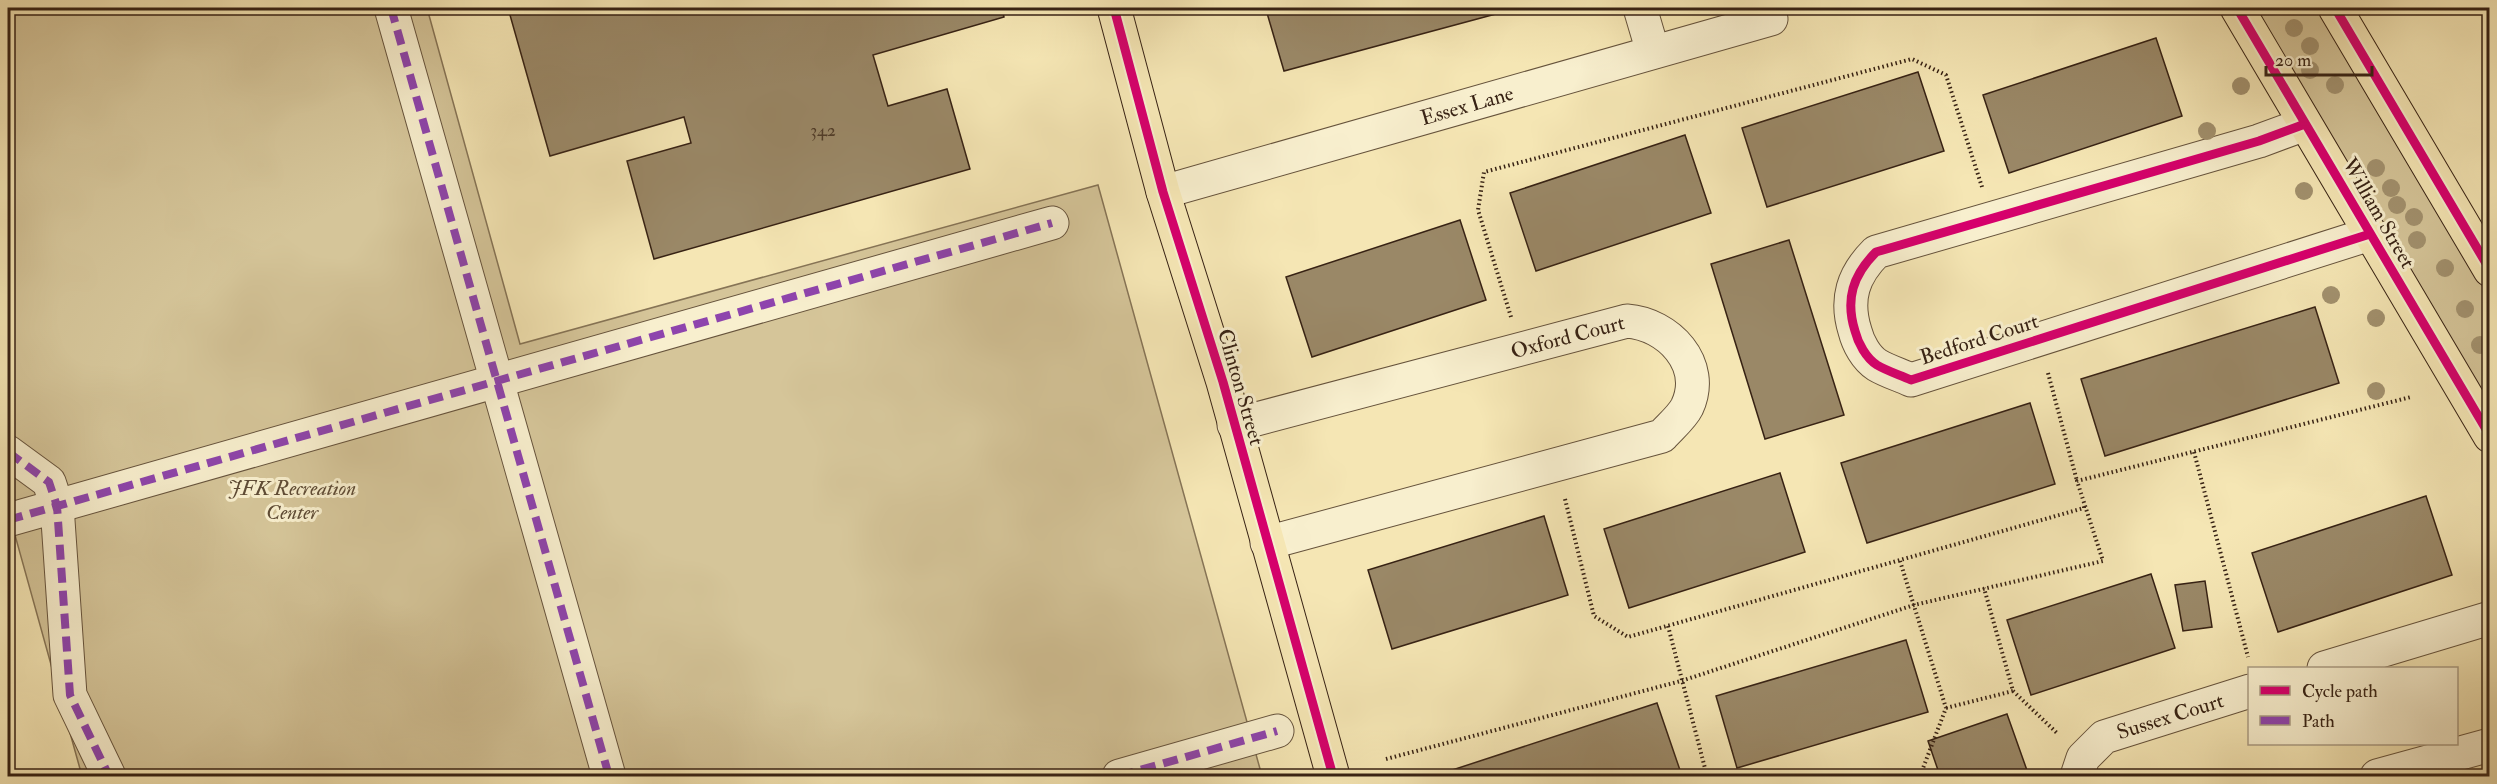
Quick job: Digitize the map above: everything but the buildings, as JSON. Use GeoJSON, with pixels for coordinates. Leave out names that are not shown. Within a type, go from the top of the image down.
{"type":"FeatureCollection","features":[{"type":"Feature","properties":{"kind":"main road","name":"Clinton Street"},"geometry":{"type":"LineString","coordinates":[[1114,8],[1163,192],[1234,425],[1333,777]]}},
{"type":"Feature","properties":{"kind":"main road","name":"William Street"},"geometry":{"type":"LineString","coordinates":[[2237,8],[2490,436]]}},
{"type":"Feature","properties":{"kind":"main road"},"geometry":{"type":"LineString","coordinates":[[2335,8],[2490,270]]}},
{"type":"Feature","properties":{"kind":"street"},"geometry":{"type":"LineString","coordinates":[[392,8],[609,777]]}},
{"type":"Feature","properties":{"kind":"street"},"geometry":{"type":"LineString","coordinates":[[1640,8],[1653,52]]}},
{"type":"Feature","properties":{"kind":"street","name":"Essex Lane"},"geometry":{"type":"LineString","coordinates":[[1163,192],[1771,19]]}},
{"type":"Feature","properties":{"kind":"street","name":"Bedford Court"},"geometry":{"type":"LineString","coordinates":[[2306,124],[2259,141],[1876,252],[1857,274],[1851,292],[1849,314],[1859,345],[1876,364],[1911,380],[2370,234]]}},
{"type":"Feature","properties":{"kind":"street"},"geometry":{"type":"LineString","coordinates":[[8,520],[1052,223]]}},
{"type":"Feature","properties":{"kind":"street","name":"Oxford Court"},"geometry":{"type":"LineString","coordinates":[[1234,425],[1627,321],[1650,325],[1674,340],[1689,365],[1692,388],[1687,408],[1662,436],[1267,543]]}},
{"type":"Feature","properties":{"kind":"street"},"geometry":{"type":"LineString","coordinates":[[8,452],[49,482],[57,506],[70,695],[109,777]]}},
{"type":"Feature","properties":{"kind":"street"},"geometry":{"type":"LineString","coordinates":[[2331,667],[2490,618]]}},
{"type":"Feature","properties":{"kind":"street","name":"Sussex Court"},"geometry":{"type":"LineString","coordinates":[[2080,767],[2104,737],[2248,692]]}},
{"type":"Feature","properties":{"kind":"street"},"geometry":{"type":"LineString","coordinates":[[1119,777],[1277,731]]}},
{"type":"Feature","properties":{"kind":"street"},"geometry":{"type":"LineString","coordinates":[[2377,777],[2490,745]]}},
{"type":"Feature","properties":{"kind":"path"},"geometry":{"type":"LineString","coordinates":[[1521,349],[1478,210],[1484,172],[1912,59],[1946,75],[1992,218]]}},
{"type":"Feature","properties":{"kind":"path"},"geometry":{"type":"LineString","coordinates":[[1556,466],[1594,616],[1628,637],[2084,508],[2039,339]]}},
{"type":"Feature","properties":{"kind":"path"},"geometry":{"type":"LineString","coordinates":[[2077,481],[2411,397]]}},
{"type":"Feature","properties":{"kind":"path"},"geometry":{"type":"LineString","coordinates":[[2194,452],[2250,667]]}},
{"type":"Feature","properties":{"kind":"path"},"geometry":{"type":"LineString","coordinates":[[1386,759],[1681,681],[1914,605],[2103,561],[2077,481]]}},
{"type":"Feature","properties":{"kind":"path"},"geometry":{"type":"LineString","coordinates":[[1900,561],[1946,708],[1920,777]]}},
{"type":"Feature","properties":{"kind":"path"},"geometry":{"type":"LineString","coordinates":[[1984,588],[2013,691],[2080,767]]}},
{"type":"Feature","properties":{"kind":"path"},"geometry":{"type":"LineString","coordinates":[[1668,626],[1707,777]]}},
{"type":"Feature","properties":{"kind":"path"},"geometry":{"type":"LineString","coordinates":[[1946,708],[2013,691]]}},
{"type":"Feature","properties":{"kind":"green space","name":"JFK Recreation Center"},"geometry":{"type":"Polygon","coordinates":[[[8,8],[427,8],[520,344],[1098,185],[1262,776],[82,776],[8,510],[8,8]]]}},
{"type":"Feature","properties":{"kind":"green space"},"geometry":{"type":"Polygon","coordinates":[[[2254,8],[2319,8],[2489,297],[2489,407],[2254,8]]]}},
{"type":"Feature","properties":{"kind":"marked path"},"geometry":{"type":"LineString","coordinates":[[391,8],[609,776]]}},
{"type":"Feature","properties":{"kind":"marked path"},"geometry":{"type":"LineString","coordinates":[[8,520],[1052,223]]}},
{"type":"Feature","properties":{"kind":"marked path"},"geometry":{"type":"LineString","coordinates":[[8,452],[49,482],[57,506],[70,695],[109,776]]}},
{"type":"Feature","properties":{"kind":"marked path"},"geometry":{"type":"LineString","coordinates":[[1119,776],[1277,731]]}},
{"type":"Feature","properties":{"kind":"cycle path"},"geometry":{"type":"LineString","coordinates":[[1114,8],[1163,192],[1223,382],[1333,776]]}},
{"type":"Feature","properties":{"kind":"cycle path"},"geometry":{"type":"LineString","coordinates":[[2237,8],[2490,436]]}},
{"type":"Feature","properties":{"kind":"cycle path"},"geometry":{"type":"LineString","coordinates":[[2335,8],[2490,270]]}},
{"type":"Feature","properties":{"kind":"cycle path"},"geometry":{"type":"LineString","coordinates":[[2305,124],[2259,141],[1876,252],[1857,279],[1851,298],[1852,319],[1860,345],[1877,365],[1911,380],[2370,234]]}}]}
